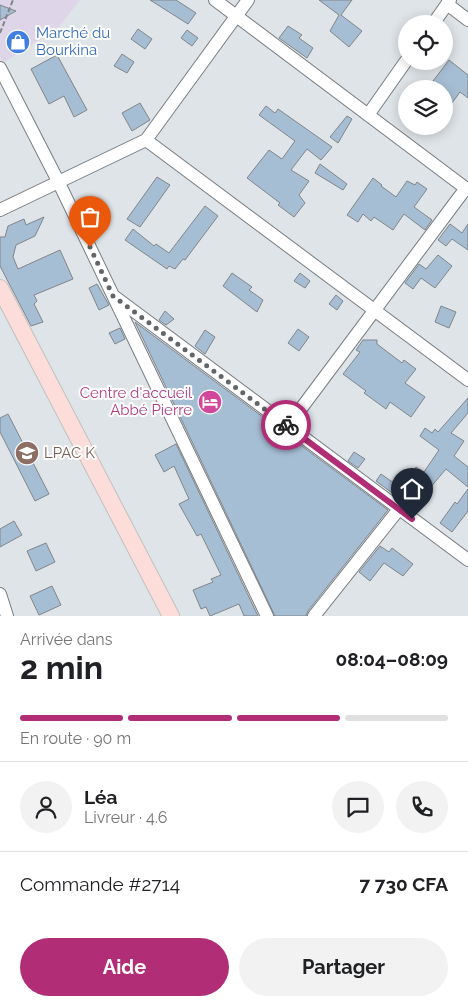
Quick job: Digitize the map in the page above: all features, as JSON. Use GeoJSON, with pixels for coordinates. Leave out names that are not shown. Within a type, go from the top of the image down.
{"type":"FeatureCollection","features":[{"type":"Feature","properties":{"kind":"main road"},"geometry":{"type":"LineString","coordinates":[[0,288],[171,616]]}},
{"type":"Feature","properties":{"kind":"street"},"geometry":{"type":"LineString","coordinates":[[215,0],[467,189],[288,426]]}},
{"type":"Feature","properties":{"kind":"street"},"geometry":{"type":"LineString","coordinates":[[0,210],[146,140],[248,0]]}},
{"type":"Feature","properties":{"kind":"street"},"geometry":{"type":"LineString","coordinates":[[440,15],[449,2],[468,20]]}},
{"type":"Feature","properties":{"kind":"street"},"geometry":{"type":"LineString","coordinates":[[0,68],[58,181],[267,616]]}},
{"type":"Feature","properties":{"kind":"street"},"geometry":{"type":"LineString","coordinates":[[368,115],[400,70]]}},
{"type":"Feature","properties":{"kind":"street"},"geometry":{"type":"LineString","coordinates":[[146,140],[468,380]]}},
{"type":"Feature","properties":{"kind":"street"},"geometry":{"type":"LineString","coordinates":[[113,296],[468,560]]}},
{"type":"Feature","properties":{"kind":"street"},"geometry":{"type":"LineString","coordinates":[[314,616],[398,509]]}},
{"type":"Feature","properties":{"kind":"street"},"geometry":{"type":"LineString","coordinates":[[0,594],[8,616]]}},
{"type":"Feature","properties":{"kind":"path"},"geometry":{"type":"LineString","coordinates":[[0,33],[13,0]]}},
{"type":"Feature","properties":{"kind":"shaded area","name":"Marché du Bourkina"},"geometry":{"type":"Polygon","coordinates":[[[0,0],[80,0],[58,28],[3,63],[0,56],[0,0]]]}},
{"type":"Feature","properties":{"kind":"building"},"geometry":{"type":"Polygon","coordinates":[[[150,0],[176,0],[196,13],[188,24],[150,0]]]}},
{"type":"Feature","properties":{"kind":"building"},"geometry":{"type":"Polygon","coordinates":[[[319,0],[352,0],[341,15],[362,31],[349,47],[330,31],[339,15],[319,0]]]}},
{"type":"Feature","properties":{"kind":"building"},"geometry":{"type":"Polygon","coordinates":[[[0,5],[16,11],[0,20],[0,5]]]}},
{"type":"Feature","properties":{"kind":"building"},"geometry":{"type":"Polygon","coordinates":[[[288,26],[302,35],[299,38],[313,48],[307,58],[279,38],[288,26]]]}},
{"type":"Feature","properties":{"kind":"building"},"geometry":{"type":"Polygon","coordinates":[[[138,29],[152,39],[145,49],[131,39],[138,29]]]}},
{"type":"Feature","properties":{"kind":"building"},"geometry":{"type":"Polygon","coordinates":[[[187,30],[198,38],[192,46],[181,38],[187,30]]]}},
{"type":"Feature","properties":{"kind":"building"},"geometry":{"type":"Polygon","coordinates":[[[122,54],[134,62],[127,73],[114,66],[122,54]]]}},
{"type":"Feature","properties":{"kind":"building"},"geometry":{"type":"Polygon","coordinates":[[[57,55],[87,110],[74,117],[64,96],[49,104],[31,69],[57,55]]]}},
{"type":"Feature","properties":{"kind":"building"},"geometry":{"type":"Polygon","coordinates":[[[453,63],[468,75],[468,98],[460,92],[453,102],[453,80],[434,80],[441,70],[453,70],[453,63]]]}},
{"type":"Feature","properties":{"kind":"building"},"geometry":{"type":"Polygon","coordinates":[[[140,103],[150,120],[132,131],[122,113],[140,103]]]}},
{"type":"Feature","properties":{"kind":"building"},"geometry":{"type":"Polygon","coordinates":[[[266,106],[275,113],[278,109],[332,147],[321,160],[307,149],[291,170],[309,181],[299,195],[305,203],[294,217],[278,205],[280,203],[247,178],[269,150],[282,159],[295,141],[259,115],[266,106]]]}},
{"type":"Feature","properties":{"kind":"building"},"geometry":{"type":"Polygon","coordinates":[[[347,116],[352,119],[338,143],[330,137],[347,116]]]}},
{"type":"Feature","properties":{"kind":"building"},"geometry":{"type":"Polygon","coordinates":[[[320,164],[347,184],[343,190],[315,173],[320,164]]]}},
{"type":"Feature","properties":{"kind":"building"},"geometry":{"type":"Polygon","coordinates":[[[157,177],[170,185],[140,227],[127,219],[157,177]]]}},
{"type":"Feature","properties":{"kind":"building"},"geometry":{"type":"Polygon","coordinates":[[[373,178],[396,197],[407,181],[415,185],[417,182],[427,189],[414,207],[432,220],[425,230],[404,214],[393,230],[374,217],[371,221],[363,214],[358,222],[347,215],[373,178]]]}},
{"type":"Feature","properties":{"kind":"building"},"geometry":{"type":"Polygon","coordinates":[[[205,206],[218,216],[185,260],[183,259],[175,269],[169,266],[167,269],[125,240],[133,229],[154,246],[156,244],[169,253],[205,206]]]}},
{"type":"Feature","properties":{"kind":"building"},"geometry":{"type":"Polygon","coordinates":[[[44,217],[35,236],[16,245],[13,257],[18,269],[60,250],[73,279],[34,295],[37,301],[34,304],[43,322],[31,326],[0,266],[0,237],[5,237],[8,226],[24,219],[26,225],[44,217]]]}},
{"type":"Feature","properties":{"kind":"building"},"geometry":{"type":"Polygon","coordinates":[[[450,224],[462,233],[468,224],[468,250],[452,239],[446,246],[438,240],[450,224]]]}},
{"type":"Feature","properties":{"kind":"building"},"geometry":{"type":"Polygon","coordinates":[[[438,255],[452,266],[435,288],[421,278],[413,289],[405,283],[419,264],[426,269],[438,255]]]}},
{"type":"Feature","properties":{"kind":"building"},"geometry":{"type":"Polygon","coordinates":[[[232,273],[252,287],[249,290],[263,300],[257,312],[223,286],[232,273]]]}},
{"type":"Feature","properties":{"kind":"building"},"geometry":{"type":"Polygon","coordinates":[[[300,273],[310,281],[305,288],[294,281],[300,273]]]}},
{"type":"Feature","properties":{"kind":"building"},"geometry":{"type":"Polygon","coordinates":[[[97,284],[109,305],[99,310],[89,288],[97,284]]]}},
{"type":"Feature","properties":{"kind":"building"},"geometry":{"type":"Polygon","coordinates":[[[336,295],[343,301],[337,310],[329,304],[336,295]]]}},
{"type":"Feature","properties":{"kind":"building"},"geometry":{"type":"Polygon","coordinates":[[[441,306],[456,312],[449,328],[435,322],[441,306]]]}},
{"type":"Feature","properties":{"kind":"building"},"geometry":{"type":"Polygon","coordinates":[[[165,311],[174,319],[166,325],[159,320],[165,311]]]}},
{"type":"Feature","properties":{"kind":"building","name":"Centre d'accueil Abbé Pierre"},"geometry":{"type":"Polygon","coordinates":[[[135,322],[388,510],[306,616],[275,616],[135,322]]]}},
{"type":"Feature","properties":{"kind":"building"},"geometry":{"type":"Polygon","coordinates":[[[120,328],[125,339],[115,344],[109,333],[120,328]]]}},
{"type":"Feature","properties":{"kind":"building"},"geometry":{"type":"Polygon","coordinates":[[[298,329],[309,337],[299,351],[288,343],[298,329]]]}},
{"type":"Feature","properties":{"kind":"building"},"geometry":{"type":"Polygon","coordinates":[[[205,330],[215,337],[205,354],[195,346],[205,330]]]}},
{"type":"Feature","properties":{"kind":"building"},"geometry":{"type":"Polygon","coordinates":[[[363,340],[377,340],[377,344],[402,363],[404,360],[416,369],[405,383],[425,397],[411,417],[390,402],[386,409],[343,374],[360,352],[356,350],[363,340]]]}},
{"type":"Feature","properties":{"kind":"building"},"geometry":{"type":"Polygon","coordinates":[[[468,398],[468,413],[451,433],[464,441],[454,456],[468,467],[468,487],[446,469],[429,489],[418,480],[403,501],[376,481],[381,474],[398,486],[402,485],[416,467],[424,472],[439,450],[420,436],[425,428],[432,433],[435,429],[438,432],[468,398]]]}},
{"type":"Feature","properties":{"kind":"building"},"geometry":{"type":"Polygon","coordinates":[[[8,414],[49,494],[35,501],[0,432],[0,418],[8,414]]]}},
{"type":"Feature","properties":{"kind":"building"},"geometry":{"type":"Polygon","coordinates":[[[176,444],[258,616],[244,616],[239,604],[210,616],[206,607],[201,609],[193,590],[213,582],[211,579],[221,575],[201,534],[197,536],[179,504],[189,499],[174,466],[164,472],[155,455],[176,444]]]}},
{"type":"Feature","properties":{"kind":"building"},"geometry":{"type":"Polygon","coordinates":[[[354,452],[365,459],[358,468],[348,461],[354,452]]]}},
{"type":"Feature","properties":{"kind":"building"},"geometry":{"type":"Polygon","coordinates":[[[468,489],[468,511],[452,532],[440,523],[455,502],[457,504],[468,489]]]}},
{"type":"Feature","properties":{"kind":"building"},"geometry":{"type":"Polygon","coordinates":[[[14,521],[22,535],[0,547],[0,529],[14,521]]]}},
{"type":"Feature","properties":{"kind":"building"},"geometry":{"type":"Polygon","coordinates":[[[46,543],[55,562],[36,571],[27,551],[46,543]]]}},
{"type":"Feature","properties":{"kind":"building"},"geometry":{"type":"Polygon","coordinates":[[[380,546],[389,552],[392,548],[413,564],[403,576],[384,563],[370,581],[359,572],[380,546]]]}},
{"type":"Feature","properties":{"kind":"building"},"geometry":{"type":"Polygon","coordinates":[[[52,586],[61,605],[39,615],[30,596],[52,586]]]}},
{"type":"Feature","properties":{"kind":"way so far"},"geometry":{"type":"LineString","coordinates":[[90,247],[113,296],[286,425]]}},
{"type":"Feature","properties":{"kind":"place","name":"Marché du Bourkina"},"geometry":{"type":"Point","coordinates":[18,42]}},
{"type":"Feature","properties":{"kind":"place","name":"Centre d'accueil Abbé Pierre"},"geometry":{"type":"Point","coordinates":[210,402]}},
{"type":"Feature","properties":{"kind":"place","name":"LPAC K"},"geometry":{"type":"Point","coordinates":[27,453]}},
{"type":"Feature","properties":{"kind":"route"},"geometry":{"type":"LineString","coordinates":[[286,425],[412,519]]}}]}
